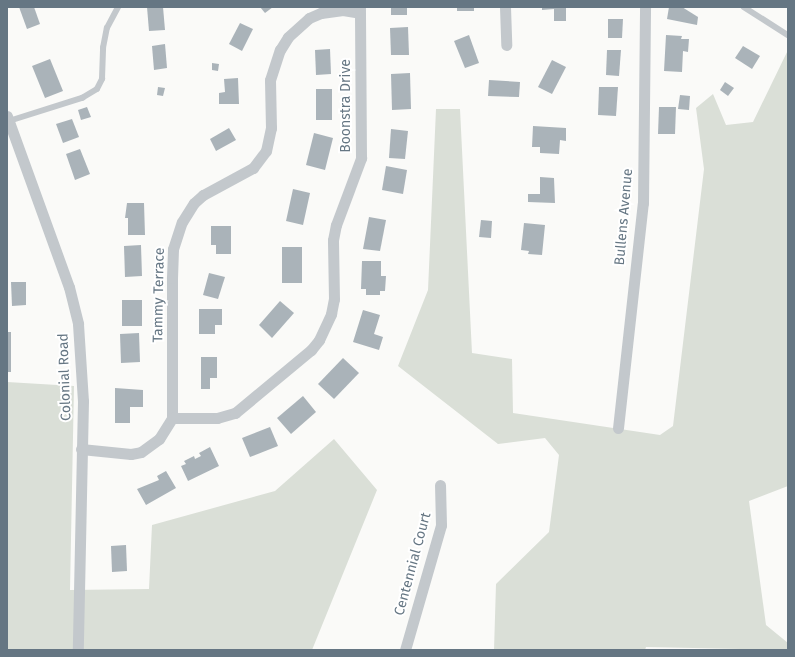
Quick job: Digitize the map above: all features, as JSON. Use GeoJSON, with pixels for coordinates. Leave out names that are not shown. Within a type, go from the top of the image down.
{"type":"FeatureCollection","features":[{"type":"Feature","properties":{"kind":"street"},"geometry":{"type":"LineString","coordinates":[[505,7],[506,45]]}},
{"type":"Feature","properties":{"kind":"street","name":"Bullens Avenue"},"geometry":{"type":"LineString","coordinates":[[618,428],[643,203],[645,7]]}},
{"type":"Feature","properties":{"kind":"street","name":"Tammy Terrace"},"geometry":{"type":"LineString","coordinates":[[81,449],[131,454],[141,452],[160,439],[172,418],[172,278],[174,249],[182,222],[203,195],[253,168],[266,151],[271,128],[270,80],[280,50],[288,37],[309,18],[321,13],[343,10],[360,10]]}},
{"type":"Feature","properties":{"kind":"street","name":"Boonstra Drive"},"geometry":{"type":"LineString","coordinates":[[172,418],[224,417],[245,408],[311,350],[326,327],[334,299],[333,240],[336,225],[357,173],[362,147],[360,10]]}},
{"type":"Feature","properties":{"kind":"street","name":"Colonial Road"},"geometry":{"type":"LineString","coordinates":[[8,119],[76,309],[83,401],[78,650]]}},
{"type":"Feature","properties":{"kind":"street","name":"Centennial Court"},"geometry":{"type":"LineString","coordinates":[[405,650],[441,525],[440,484]]}},
{"type":"Feature","properties":{"kind":"lane"},"geometry":{"type":"LineString","coordinates":[[8,119],[82,98],[96,89],[102,78],[103,48],[107,28],[118,7]]}},
{"type":"Feature","properties":{"kind":"lane"},"geometry":{"type":"LineString","coordinates":[[744,7],[788,35]]}},
{"type":"Feature","properties":{"kind":"shaded area"},"geometry":{"type":"Polygon","coordinates":[[[788,50],[788,486],[749,501],[766,625],[788,643],[788,650],[646,647],[645,650],[494,650],[496,584],[549,532],[559,455],[545,438],[498,444],[398,366],[428,290],[436,109],[460,109],[472,353],[512,359],[513,413],[660,435],[673,426],[704,169],[696,108],[713,94],[726,125],[753,122],[788,50]]]}},
{"type":"Feature","properties":{"kind":"shaded area"},"geometry":{"type":"Polygon","coordinates":[[[7,382],[74,386],[70,590],[149,589],[152,525],[275,491],[334,439],[377,490],[312,650],[7,650],[7,382]]]}},
{"type":"Feature","properties":{"kind":"building"},"geometry":{"type":"Polygon","coordinates":[[[19,7],[34,7],[40,24],[27,29],[19,7]]]}},
{"type":"Feature","properties":{"kind":"building"},"geometry":{"type":"Polygon","coordinates":[[[147,7],[163,7],[165,30],[149,31],[147,7]]]}},
{"type":"Feature","properties":{"kind":"building"},"geometry":{"type":"Polygon","coordinates":[[[260,7],[273,7],[265,13],[260,7]]]}},
{"type":"Feature","properties":{"kind":"building"},"geometry":{"type":"Polygon","coordinates":[[[391,7],[407,7],[407,15],[391,15],[391,7]]]}},
{"type":"Feature","properties":{"kind":"building"},"geometry":{"type":"Polygon","coordinates":[[[457,7],[474,7],[474,11],[457,11],[457,7]]]}},
{"type":"Feature","properties":{"kind":"building"},"geometry":{"type":"Polygon","coordinates":[[[542,7],[566,7],[566,21],[554,21],[554,9],[542,10],[542,7]]]}},
{"type":"Feature","properties":{"kind":"building"},"geometry":{"type":"Polygon","coordinates":[[[669,7],[682,7],[698,17],[697,25],[667,19],[669,7]]]}},
{"type":"Feature","properties":{"kind":"building"},"geometry":{"type":"Polygon","coordinates":[[[608,19],[623,19],[622,38],[608,38],[608,19]]]}},
{"type":"Feature","properties":{"kind":"building"},"geometry":{"type":"Polygon","coordinates":[[[240,23],[253,29],[242,51],[229,44],[240,23]]]}},
{"type":"Feature","properties":{"kind":"building"},"geometry":{"type":"Polygon","coordinates":[[[408,27],[409,55],[391,55],[390,28],[408,27]]]}},
{"type":"Feature","properties":{"kind":"building"},"geometry":{"type":"Polygon","coordinates":[[[469,35],[479,63],[465,68],[454,41],[469,35]]]}},
{"type":"Feature","properties":{"kind":"building"},"geometry":{"type":"Polygon","coordinates":[[[666,35],[682,36],[681,39],[689,39],[688,52],[683,51],[682,72],[664,71],[666,35]]]}},
{"type":"Feature","properties":{"kind":"building"},"geometry":{"type":"Polygon","coordinates":[[[165,44],[167,68],[154,70],[152,46],[165,44]]]}},
{"type":"Feature","properties":{"kind":"building"},"geometry":{"type":"Polygon","coordinates":[[[743,46],[760,56],[752,69],[735,58],[743,46]]]}},
{"type":"Feature","properties":{"kind":"building"},"geometry":{"type":"Polygon","coordinates":[[[330,49],[331,74],[316,75],[315,50],[330,49]]]}},
{"type":"Feature","properties":{"kind":"building"},"geometry":{"type":"Polygon","coordinates":[[[607,50],[621,50],[619,76],[606,75],[607,50]]]}},
{"type":"Feature","properties":{"kind":"building"},"geometry":{"type":"Polygon","coordinates":[[[50,59],[63,91],[45,98],[32,66],[50,59]]]}},
{"type":"Feature","properties":{"kind":"building"},"geometry":{"type":"Polygon","coordinates":[[[552,60],[566,67],[552,94],[538,87],[552,60]]]}},
{"type":"Feature","properties":{"kind":"building"},"geometry":{"type":"Polygon","coordinates":[[[212,63],[219,64],[218,71],[212,70],[212,63]]]}},
{"type":"Feature","properties":{"kind":"building"},"geometry":{"type":"Polygon","coordinates":[[[410,73],[411,109],[392,110],[391,74],[410,73]]]}},
{"type":"Feature","properties":{"kind":"building"},"geometry":{"type":"Polygon","coordinates":[[[238,78],[239,104],[219,104],[219,93],[225,92],[224,79],[238,78]]]}},
{"type":"Feature","properties":{"kind":"building"},"geometry":{"type":"Polygon","coordinates":[[[489,80],[520,82],[519,97],[488,96],[489,80]]]}},
{"type":"Feature","properties":{"kind":"building"},"geometry":{"type":"Polygon","coordinates":[[[725,82],[734,88],[728,96],[720,90],[725,82]]]}},
{"type":"Feature","properties":{"kind":"building"},"geometry":{"type":"Polygon","coordinates":[[[158,87],[165,88],[163,96],[157,95],[158,87]]]}},
{"type":"Feature","properties":{"kind":"building"},"geometry":{"type":"Polygon","coordinates":[[[599,87],[618,87],[616,116],[598,115],[599,87]]]}},
{"type":"Feature","properties":{"kind":"building"},"geometry":{"type":"Polygon","coordinates":[[[316,89],[332,89],[332,120],[316,120],[316,89]]]}},
{"type":"Feature","properties":{"kind":"building"},"geometry":{"type":"Polygon","coordinates":[[[680,95],[690,96],[689,110],[678,109],[680,95]]]}},
{"type":"Feature","properties":{"kind":"building"},"geometry":{"type":"Polygon","coordinates":[[[87,107],[91,117],[81,120],[78,110],[87,107]]]}},
{"type":"Feature","properties":{"kind":"building"},"geometry":{"type":"Polygon","coordinates":[[[659,107],[676,107],[675,134],[658,134],[659,107]]]}},
{"type":"Feature","properties":{"kind":"building"},"geometry":{"type":"Polygon","coordinates":[[[72,119],[79,137],[63,143],[56,124],[72,119]]]}},
{"type":"Feature","properties":{"kind":"building"},"geometry":{"type":"Polygon","coordinates":[[[533,126],[566,128],[566,141],[560,140],[559,154],[540,153],[540,147],[532,147],[533,126]]]}},
{"type":"Feature","properties":{"kind":"building"},"geometry":{"type":"Polygon","coordinates":[[[229,128],[236,140],[216,151],[210,139],[229,128]]]}},
{"type":"Feature","properties":{"kind":"building"},"geometry":{"type":"Polygon","coordinates":[[[391,129],[408,131],[405,159],[389,158],[391,129]]]}},
{"type":"Feature","properties":{"kind":"building"},"geometry":{"type":"Polygon","coordinates":[[[314,133],[333,138],[325,170],[306,165],[314,133]]]}},
{"type":"Feature","properties":{"kind":"building"},"geometry":{"type":"Polygon","coordinates":[[[80,149],[90,174],[75,180],[66,154],[80,149]]]}},
{"type":"Feature","properties":{"kind":"building"},"geometry":{"type":"Polygon","coordinates":[[[386,166],[407,170],[403,194],[382,190],[386,166]]]}},
{"type":"Feature","properties":{"kind":"building"},"geometry":{"type":"Polygon","coordinates":[[[540,177],[554,178],[555,203],[528,202],[528,194],[540,194],[540,177]]]}},
{"type":"Feature","properties":{"kind":"building"},"geometry":{"type":"Polygon","coordinates":[[[293,189],[310,193],[303,225],[286,221],[293,189]]]}},
{"type":"Feature","properties":{"kind":"building"},"geometry":{"type":"Polygon","coordinates":[[[127,203],[144,203],[145,235],[128,235],[128,218],[125,218],[127,203]]]}},
{"type":"Feature","properties":{"kind":"building"},"geometry":{"type":"Polygon","coordinates":[[[369,217],[386,220],[380,251],[363,249],[369,217]]]}},
{"type":"Feature","properties":{"kind":"building"},"geometry":{"type":"Polygon","coordinates":[[[481,220],[492,221],[491,238],[479,237],[481,220]]]}},
{"type":"Feature","properties":{"kind":"building"},"geometry":{"type":"Polygon","coordinates":[[[524,223],[545,225],[542,255],[528,254],[529,251],[521,250],[524,223]]]}},
{"type":"Feature","properties":{"kind":"building"},"geometry":{"type":"Polygon","coordinates":[[[211,226],[231,226],[231,254],[216,254],[216,245],[211,245],[211,226]]]}},
{"type":"Feature","properties":{"kind":"building"},"geometry":{"type":"Polygon","coordinates":[[[141,245],[142,276],[125,277],[124,246],[141,245]]]}},
{"type":"Feature","properties":{"kind":"building"},"geometry":{"type":"Polygon","coordinates":[[[282,247],[302,247],[302,283],[282,283],[282,247]]]}},
{"type":"Feature","properties":{"kind":"building"},"geometry":{"type":"Polygon","coordinates":[[[362,261],[381,261],[381,276],[386,276],[385,291],[380,291],[380,295],[366,295],[366,289],[361,289],[362,261]]]}},
{"type":"Feature","properties":{"kind":"building"},"geometry":{"type":"Polygon","coordinates":[[[209,273],[225,277],[218,299],[203,295],[209,273]]]}},
{"type":"Feature","properties":{"kind":"building"},"geometry":{"type":"Polygon","coordinates":[[[11,282],[26,282],[26,305],[12,306],[11,282]]]}},
{"type":"Feature","properties":{"kind":"building"},"geometry":{"type":"Polygon","coordinates":[[[122,300],[142,300],[142,326],[122,326],[122,300]]]}},
{"type":"Feature","properties":{"kind":"building"},"geometry":{"type":"Polygon","coordinates":[[[280,301],[294,313],[272,338],[259,325],[280,301]]]}},
{"type":"Feature","properties":{"kind":"building"},"geometry":{"type":"Polygon","coordinates":[[[199,309],[222,309],[222,325],[215,325],[215,334],[199,334],[199,309]]]}},
{"type":"Feature","properties":{"kind":"building"},"geometry":{"type":"Polygon","coordinates":[[[363,310],[380,315],[374,334],[383,337],[379,350],[353,342],[363,310]]]}},
{"type":"Feature","properties":{"kind":"building"},"geometry":{"type":"Polygon","coordinates":[[[7,332],[11,332],[11,372],[7,372],[7,332]]]}},
{"type":"Feature","properties":{"kind":"building"},"geometry":{"type":"Polygon","coordinates":[[[139,333],[140,362],[121,363],[120,334],[139,333]]]}},
{"type":"Feature","properties":{"kind":"building"},"geometry":{"type":"Polygon","coordinates":[[[201,357],[217,357],[217,378],[210,378],[210,389],[201,389],[201,357]]]}},
{"type":"Feature","properties":{"kind":"building"},"geometry":{"type":"Polygon","coordinates":[[[343,358],[359,373],[334,399],[318,384],[343,358]]]}},
{"type":"Feature","properties":{"kind":"building"},"geometry":{"type":"Polygon","coordinates":[[[115,388],[143,390],[143,407],[130,407],[130,423],[115,423],[115,388]]]}},
{"type":"Feature","properties":{"kind":"building"},"geometry":{"type":"Polygon","coordinates":[[[303,396],[316,412],[291,434],[277,418],[303,396]]]}},
{"type":"Feature","properties":{"kind":"building"},"geometry":{"type":"Polygon","coordinates":[[[270,427],[278,446],[250,457],[242,438],[270,427]]]}},
{"type":"Feature","properties":{"kind":"building"},"geometry":{"type":"Polygon","coordinates":[[[210,447],[219,466],[188,481],[181,466],[186,464],[184,461],[194,456],[195,459],[201,456],[199,453],[210,447]]]}},
{"type":"Feature","properties":{"kind":"building"},"geometry":{"type":"Polygon","coordinates":[[[166,471],[176,488],[146,505],[137,489],[159,480],[157,476],[166,471]]]}},
{"type":"Feature","properties":{"kind":"building"},"geometry":{"type":"Polygon","coordinates":[[[126,545],[127,571],[112,572],[111,546],[126,545]]]}}]}
